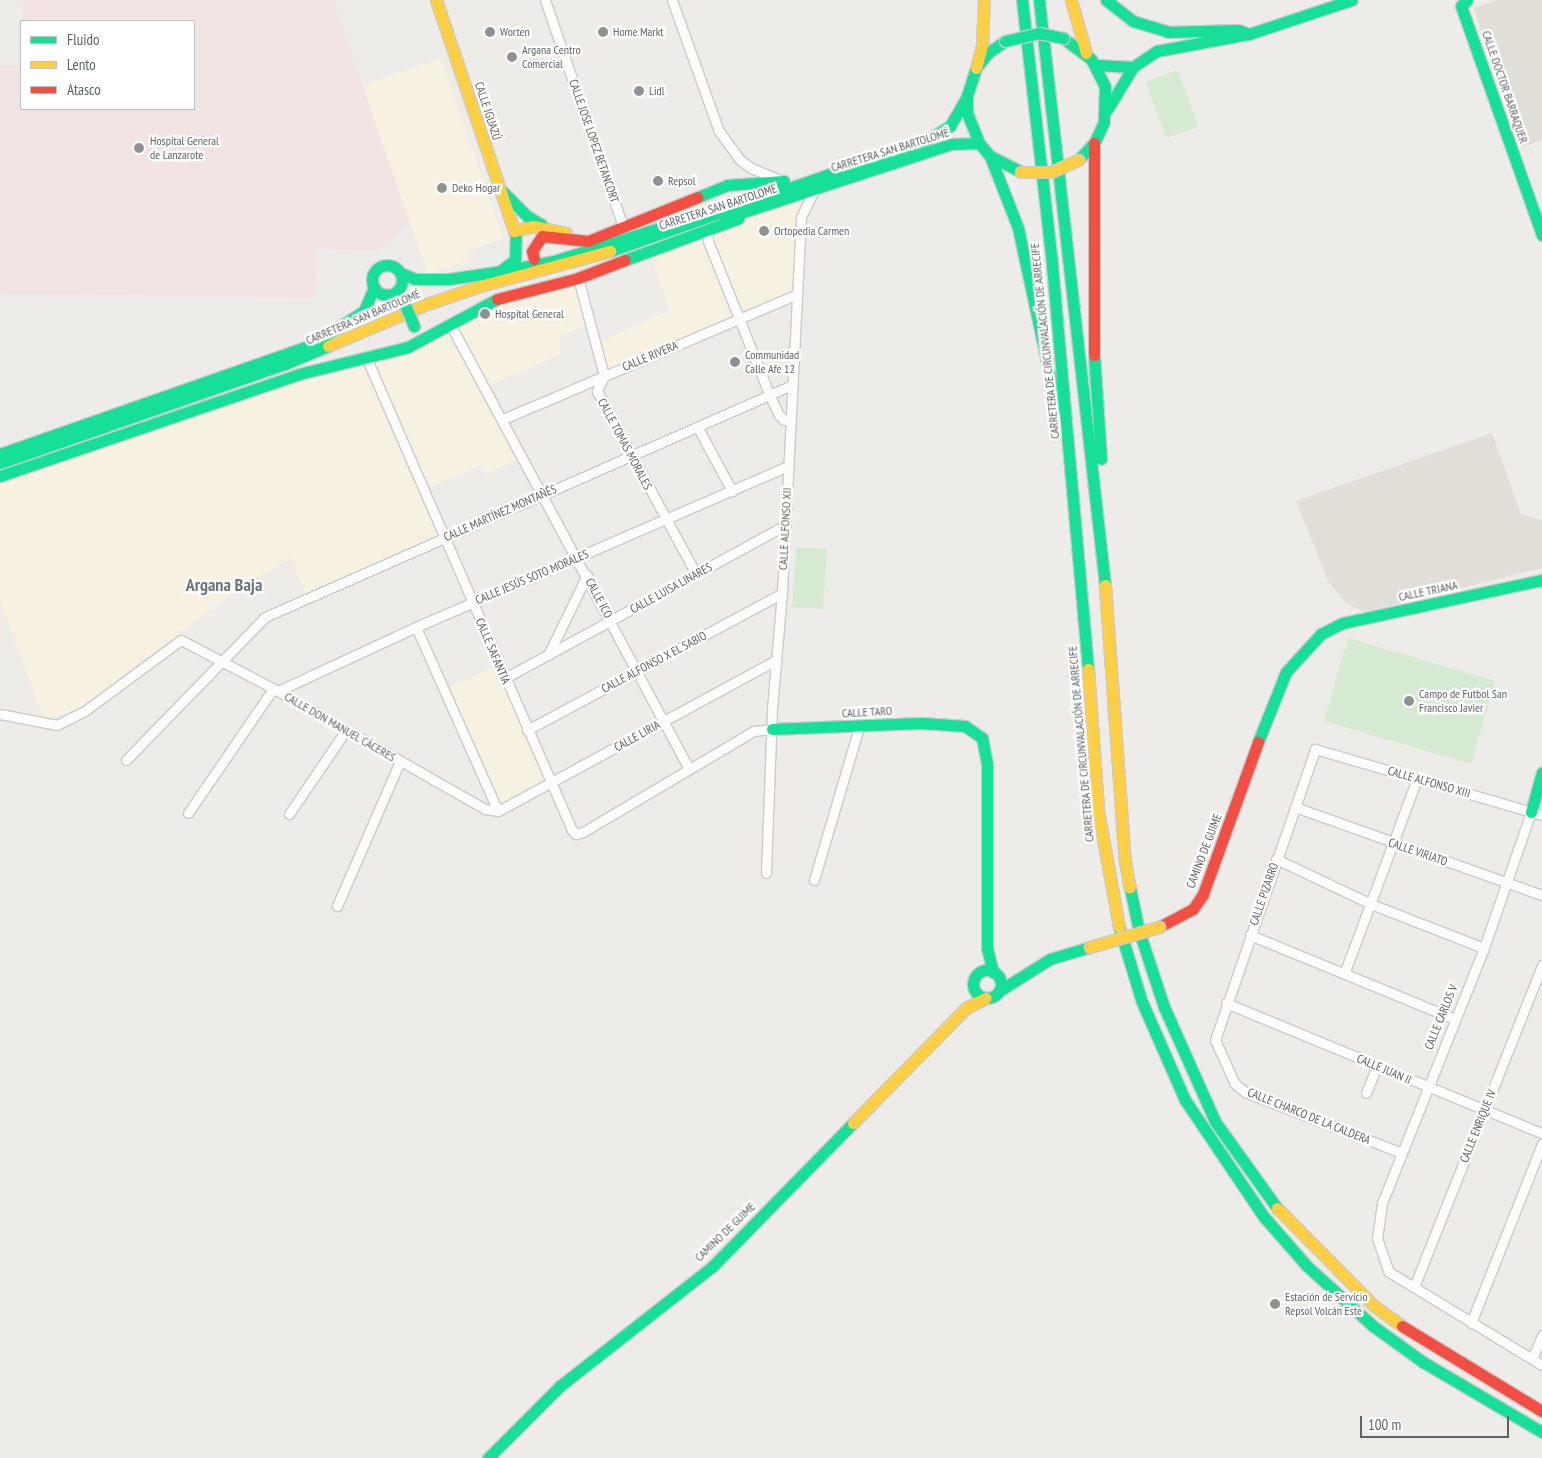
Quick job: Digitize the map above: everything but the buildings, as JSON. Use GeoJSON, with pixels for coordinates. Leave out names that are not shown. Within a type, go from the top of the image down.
{"type":"FeatureCollection","features":[{"type":"Feature","properties":{"kind":"main road","name":"CALLE IGUAZÚ"},"geometry":{"type":"LineString","coordinates":[[436,0],[515,233]]}},
{"type":"Feature","properties":{"kind":"main road"},"geometry":{"type":"LineString","coordinates":[[984,0],[982,45],[967,96],[967,113],[979,144],[990,156],[1002,180],[1018,228],[1049,364],[1078,532]]}},
{"type":"Feature","properties":{"kind":"main road","name":"CARRETERA DE CIRCUNVALACIÓN DE ARRECIFE"},"geometry":{"type":"LineString","coordinates":[[1022,0],[1052,265],[1078,532],[1096,753],[1098,810],[1115,914],[1142,1002],[1181,1091],[1199,1123],[1264,1217],[1307,1266],[1344,1302],[1423,1362],[1542,1432]]}},
{"type":"Feature","properties":{"kind":"main road"},"geometry":{"type":"LineString","coordinates":[[1039,0],[1104,572],[1125,861],[1139,931],[1180,1047],[1216,1124],[1263,1192],[1294,1228],[1373,1304],[1441,1352],[1542,1411]]}},
{"type":"Feature","properties":{"kind":"main road"},"geometry":{"type":"LineString","coordinates":[[1071,0],[1086,53]]}},
{"type":"Feature","properties":{"kind":"main road"},"geometry":{"type":"LineString","coordinates":[[1106,0],[1133,20],[1168,32],[1238,30],[1249,34]]}},
{"type":"Feature","properties":{"kind":"main road"},"geometry":{"type":"LineString","coordinates":[[1104,572],[1106,521],[1093,343],[1094,143],[1107,110],[1132,67],[1157,51],[1173,46],[1249,34],[1352,0]]}},
{"type":"Feature","properties":{"kind":"main road","name":"CALLE DOCTOR BARRAQUER"},"geometry":{"type":"LineString","coordinates":[[1464,3],[1542,235]]}},
{"type":"Feature","properties":{"kind":"main road"},"geometry":{"type":"LineString","coordinates":[[976,68],[988,53],[1005,41],[1034,33],[1063,38],[1086,53],[1096,65],[1105,87],[1107,110]]}},
{"type":"Feature","properties":{"kind":"main road"},"geometry":{"type":"LineString","coordinates":[[1096,65],[1132,67]]}},
{"type":"Feature","properties":{"kind":"main road","name":"CARRETERA SAN BARTOLOMÉ"},"geometry":{"type":"LineString","coordinates":[[0,463],[285,364],[445,298],[620,249],[740,204],[859,164],[943,131],[959,114],[967,96]]}},
{"type":"Feature","properties":{"kind":"main road"},"geometry":{"type":"LineString","coordinates":[[990,156],[1021,172],[1051,172],[1078,160],[1094,143]]}},
{"type":"Feature","properties":{"kind":"main road","name":"CARRETERA SAN BARTOLOMÉ"},"geometry":{"type":"LineString","coordinates":[[813,189],[952,144],[979,144]]}},
{"type":"Feature","properties":{"kind":"main road"},"geometry":{"type":"LineString","coordinates":[[515,233],[544,232],[588,241],[728,185],[822,177]]}},
{"type":"Feature","properties":{"kind":"main road"},"geometry":{"type":"LineString","coordinates":[[500,189],[544,232]]}},
{"type":"Feature","properties":{"kind":"main road","name":"CARRETERA SAN BARTOLOME"},"geometry":{"type":"LineString","coordinates":[[634,249],[773,204],[813,189]]}},
{"type":"Feature","properties":{"kind":"main road","name":"CARRETERA SAN BARTOLOMÉ"},"geometry":{"type":"LineString","coordinates":[[401,273],[425,280],[499,271],[740,204]]}},
{"type":"Feature","properties":{"kind":"main road"},"geometry":{"type":"LineString","coordinates":[[0,476],[299,374],[408,347],[482,305],[578,278],[707,231],[773,204]]}},
{"type":"Feature","properties":{"kind":"main road"},"geometry":{"type":"LineString","coordinates":[[539,261],[532,251],[544,232]]}},
{"type":"Feature","properties":{"kind":"main road"},"geometry":{"type":"LineString","coordinates":[[515,233],[539,261]]}},
{"type":"Feature","properties":{"kind":"main road"},"geometry":{"type":"LineString","coordinates":[[499,271],[515,260],[515,233]]}},
{"type":"Feature","properties":{"kind":"main road","name":"CARRETERA SAN BARTOLOMÉ"},"geometry":{"type":"LineString","coordinates":[[0,468],[286,369],[439,305],[634,249]]}},
{"type":"Feature","properties":{"kind":"main road"},"geometry":{"type":"LineString","coordinates":[[381,266],[396,268],[401,273],[402,283],[397,292],[389,295],[380,293],[374,287],[374,273],[381,266]]}},
{"type":"Feature","properties":{"kind":"main road","name":"CARRETERA SAN BARTOLOMÉ"},"geometry":{"type":"LineString","coordinates":[[0,454],[292,353],[330,334],[364,311],[374,287]]}},
{"type":"Feature","properties":{"kind":"main road"},"geometry":{"type":"LineString","coordinates":[[397,292],[422,340]]}},
{"type":"Feature","properties":{"kind":"main road","name":"CALLE TRIANA"},"geometry":{"type":"LineString","coordinates":[[1321,634],[1343,623],[1542,580]]}},
{"type":"Feature","properties":{"kind":"main road","name":"CAMINO DE GUIME"},"geometry":{"type":"LineString","coordinates":[[999,991],[1017,977],[1050,959],[1159,927],[1179,919],[1193,909],[1203,894],[1276,692],[1286,672],[1321,634]]}},
{"type":"Feature","properties":{"kind":"main road","name":"CALLE TARO"},"geometry":{"type":"LineString","coordinates":[[772,730],[921,723],[964,726],[982,738],[987,764],[987,948]]}},
{"type":"Feature","properties":{"kind":"main road","name":"CALLE CARLOS V"},"geometry":{"type":"LineString","coordinates":[[1536,813],[1542,772]]}},
{"type":"Feature","properties":{"kind":"main road"},"geometry":{"type":"LineString","coordinates":[[987,948],[994,973],[1000,980],[999,991],[986,998],[979,996],[973,987],[987,948]]}},
{"type":"Feature","properties":{"kind":"main road"},"geometry":{"type":"LineString","coordinates":[[977,975],[983,971],[1017,977]]}},
{"type":"Feature","properties":{"kind":"main road","name":"CAMINO DE GUIME"},"geometry":{"type":"LineString","coordinates":[[966,1008],[973,987]]}},
{"type":"Feature","properties":{"kind":"main road","name":"CAMINO DE GUIME"},"geometry":{"type":"LineString","coordinates":[[488,1458],[560,1386],[712,1267],[966,1008],[986,998]]}},
{"type":"Feature","properties":{"kind":"street","name":"CALLE JOSE LOPEZ BETANCORT"},"geometry":{"type":"LineString","coordinates":[[545,0],[618,228]]}},
{"type":"Feature","properties":{"kind":"street"},"geometry":{"type":"LineString","coordinates":[[672,0],[719,131],[746,164],[784,181]]}},
{"type":"Feature","properties":{"kind":"street","name":"CALLE ALFONSO XII"},"geometry":{"type":"LineString","coordinates":[[766,873],[772,730],[782,593],[801,217],[813,189]]}},
{"type":"Feature","properties":{"kind":"street"},"geometry":{"type":"LineString","coordinates":[[707,231],[738,319],[778,415],[784,420],[790,419]]}},
{"type":"Feature","properties":{"kind":"street","name":"CALLE TOMAS MORALES"},"geometry":{"type":"LineString","coordinates":[[578,278],[604,376],[597,391],[696,574]]}},
{"type":"Feature","properties":{"kind":"street","name":"CALLE RIVERA"},"geometry":{"type":"LineString","coordinates":[[503,418],[797,294]]}},
{"type":"Feature","properties":{"kind":"street","name":"CALLE ICO"},"geometry":{"type":"LineString","coordinates":[[450,324],[503,418],[689,769]]}},
{"type":"Feature","properties":{"kind":"street","name":"CALLE SAFANTIA"},"geometry":{"type":"LineString","coordinates":[[366,356],[527,730],[576,834],[689,769]]}},
{"type":"Feature","properties":{"kind":"street","name":"CALLE MARTÍNEZ MONTAÑÉS"},"geometry":{"type":"LineString","coordinates":[[126,760],[265,617],[792,385]]}},
{"type":"Feature","properties":{"kind":"street"},"geometry":{"type":"LineString","coordinates":[[698,428],[732,491]]}},
{"type":"Feature","properties":{"kind":"street","name":"CALLE JESÚS SOTO MORALES"},"geometry":{"type":"LineString","coordinates":[[275,690],[788,466]]}},
{"type":"Feature","properties":{"kind":"street","name":"CALLE LUISA LINARES"},"geometry":{"type":"LineString","coordinates":[[505,678],[612,622],[784,526]]}},
{"type":"Feature","properties":{"kind":"street"},"geometry":{"type":"LineString","coordinates":[[547,656],[587,575]]}},
{"type":"Feature","properties":{"kind":"street","name":"CALLE ALFONSO X EL SABIO"},"geometry":{"type":"LineString","coordinates":[[527,730],[782,593]]}},
{"type":"Feature","properties":{"kind":"street"},"geometry":{"type":"LineString","coordinates":[[416,627],[498,811]]}},
{"type":"Feature","properties":{"kind":"street","name":"CALLE DON MANUEL CÁCERES"},"geometry":{"type":"LineString","coordinates":[[0,714],[57,725],[86,710],[181,640],[275,690],[484,809],[498,811]]}},
{"type":"Feature","properties":{"kind":"street","name":"CALLE LIRIA"},"geometry":{"type":"LineString","coordinates":[[498,811],[552,784],[776,660]]}},
{"type":"Feature","properties":{"kind":"street"},"geometry":{"type":"LineString","coordinates":[[188,813],[275,690]]}},
{"type":"Feature","properties":{"kind":"street"},"geometry":{"type":"LineString","coordinates":[[814,880],[859,727]]}},
{"type":"Feature","properties":{"kind":"street"},"geometry":{"type":"LineString","coordinates":[[289,814],[346,730]]}},
{"type":"Feature","properties":{"kind":"street"},"geometry":{"type":"LineString","coordinates":[[689,769],[754,731],[772,730]]}},
{"type":"Feature","properties":{"kind":"street","name":"CALLE ALFONSO XIII"},"geometry":{"type":"LineString","coordinates":[[1315,749],[1536,813]]}},
{"type":"Feature","properties":{"kind":"street","name":"CALLE PIZARRO"},"geometry":{"type":"LineString","coordinates":[[1215,1040],[1226,1003],[1315,749]]}},
{"type":"Feature","properties":{"kind":"street"},"geometry":{"type":"LineString","coordinates":[[337,906],[400,761]]}},
{"type":"Feature","properties":{"kind":"street"},"geometry":{"type":"LineString","coordinates":[[1344,974],[1417,779]]}},
{"type":"Feature","properties":{"kind":"street","name":"CALLE VIRIATO"},"geometry":{"type":"LineString","coordinates":[[1295,807],[1542,895]]}},
{"type":"Feature","properties":{"kind":"street","name":"CALLE CARLOS V"},"geometry":{"type":"LineString","coordinates":[[1414,1287],[1389,1272],[1377,1238],[1382,1203],[1484,948],[1505,882],[1536,813]]}},
{"type":"Feature","properties":{"kind":"street"},"geometry":{"type":"LineString","coordinates":[[1276,860],[1371,904],[1484,948]]}},
{"type":"Feature","properties":{"kind":"street"},"geometry":{"type":"LineString","coordinates":[[1250,935],[1455,1019]]}},
{"type":"Feature","properties":{"kind":"street","name":"CALLE ENRIQUE IV"},"geometry":{"type":"LineString","coordinates":[[1414,1287],[1542,965]]}},
{"type":"Feature","properties":{"kind":"street","name":"CALLE JUAN II"},"geometry":{"type":"LineString","coordinates":[[1226,1003],[1542,1133]]}},
{"type":"Feature","properties":{"kind":"street","name":"CALLE CHARCO DE LA CALDERA"},"geometry":{"type":"LineString","coordinates":[[1215,1040],[1236,1084],[1245,1092],[1402,1153]]}},
{"type":"Feature","properties":{"kind":"street"},"geometry":{"type":"LineString","coordinates":[[1366,1093],[1377,1066]]}},
{"type":"Feature","properties":{"kind":"street"},"geometry":{"type":"LineString","coordinates":[[1471,1323],[1542,1144]]}},
{"type":"Feature","properties":{"kind":"street"},"geometry":{"type":"LineString","coordinates":[[1414,1287],[1542,1365]]}},
{"type":"Feature","properties":{"kind":"street"},"geometry":{"type":"LineString","coordinates":[[1532,1359],[1542,1335]]}},
{"type":"Feature","properties":{"kind":"shaded area"},"geometry":{"type":"Polygon","coordinates":[[[23,0],[333,0],[410,224],[376,251],[317,248],[316,297],[0,294],[0,65],[20,65],[20,110],[195,110],[195,20],[22,20],[23,0]]]}},
{"type":"Feature","properties":{"kind":"shaded area"},"geometry":{"type":"Polygon","coordinates":[[[1497,0],[1542,0],[1542,140],[1520,148],[1474,8],[1497,0]]]}},
{"type":"Feature","properties":{"kind":"shaded area","name":"Deko Hogar"},"geometry":{"type":"Polygon","coordinates":[[[441,58],[503,239],[467,251],[470,260],[428,274],[362,85],[441,58]]]}},
{"type":"Feature","properties":{"kind":"shaded area"},"geometry":{"type":"Polygon","coordinates":[[[798,197],[800,213],[793,293],[605,373],[600,342],[670,310],[650,256],[798,197]]]}},
{"type":"Feature","properties":{"kind":"shaded area"},"geometry":{"type":"Polygon","coordinates":[[[576,280],[588,325],[560,335],[559,355],[484,388],[520,458],[486,474],[481,465],[422,491],[442,536],[306,596],[291,558],[228,596],[80,708],[44,720],[0,600],[0,480],[275,387],[432,339],[495,302],[576,280]]]}},
{"type":"Feature","properties":{"kind":"shaded area"},"geometry":{"type":"Polygon","coordinates":[[[1492,433],[1521,514],[1542,521],[1542,568],[1365,612],[1347,604],[1329,583],[1296,501],[1492,433]]]}},
{"type":"Feature","properties":{"kind":"shaded area"},"geometry":{"type":"Polygon","coordinates":[[[497,665],[549,783],[500,808],[445,689],[497,665]]]}},
{"type":"Feature","properties":{"kind":"green space"},"geometry":{"type":"Polygon","coordinates":[[[1178,70],[1198,127],[1166,138],[1146,82],[1178,70]]]}},
{"type":"Feature","properties":{"kind":"green space"},"geometry":{"type":"Polygon","coordinates":[[[796,547],[827,549],[823,609],[792,607],[796,547]]]}},
{"type":"Feature","properties":{"kind":"green space","name":"Campo de Futbol San Francisco Javier"},"geometry":{"type":"Polygon","coordinates":[[[1348,638],[1495,681],[1471,764],[1324,721],[1348,638]]]}},
{"type":"Feature","properties":{"kind":"traffic: fast"},"geometry":{"type":"LineString","coordinates":[[1022,0],[1052,265],[1088,669]]}},
{"type":"Feature","properties":{"kind":"traffic: fast"},"geometry":{"type":"LineString","coordinates":[[1039,0],[1105,585]]}},
{"type":"Feature","properties":{"kind":"traffic: fast"},"geometry":{"type":"LineString","coordinates":[[1106,0],[1133,21],[1168,32],[1238,30],[1249,34]]}},
{"type":"Feature","properties":{"kind":"traffic: fast"},"geometry":{"type":"LineString","coordinates":[[1107,110],[1133,67],[1157,51],[1249,34],[1352,0]]}},
{"type":"Feature","properties":{"kind":"traffic: fast"},"geometry":{"type":"LineString","coordinates":[[1467,0],[1461,6],[1542,235]]}},
{"type":"Feature","properties":{"kind":"traffic: fast"},"geometry":{"type":"LineString","coordinates":[[1005,41],[1039,33],[1063,38]]}},
{"type":"Feature","properties":{"kind":"traffic: fast"},"geometry":{"type":"LineString","coordinates":[[1063,38],[1091,59],[1105,87],[1104,122],[1094,143],[1078,160]]}},
{"type":"Feature","properties":{"kind":"traffic: fast"},"geometry":{"type":"LineString","coordinates":[[1005,41],[988,53],[976,68],[967,96],[967,113],[979,143],[990,156],[1021,172]]}},
{"type":"Feature","properties":{"kind":"traffic: fast"},"geometry":{"type":"LineString","coordinates":[[1096,65],[1133,67]]}},
{"type":"Feature","properties":{"kind":"traffic: fast"},"geometry":{"type":"LineString","coordinates":[[610,251],[929,139],[950,126],[967,96]]}},
{"type":"Feature","properties":{"kind":"traffic: fast"},"geometry":{"type":"LineString","coordinates":[[725,218],[952,144],[979,143]]}},
{"type":"Feature","properties":{"kind":"traffic: fast"},"geometry":{"type":"LineString","coordinates":[[990,156],[1018,228],[1057,408]]}},
{"type":"Feature","properties":{"kind":"traffic: fast"},"geometry":{"type":"LineString","coordinates":[[698,197],[728,185],[784,181]]}},
{"type":"Feature","properties":{"kind":"traffic: fast"},"geometry":{"type":"LineString","coordinates":[[503,192],[527,216],[542,225]]}},
{"type":"Feature","properties":{"kind":"traffic: fast"},"geometry":{"type":"LineString","coordinates":[[625,260],[739,218]]}},
{"type":"Feature","properties":{"kind":"traffic: fast"},"geometry":{"type":"LineString","coordinates":[[401,273],[415,279],[449,279],[509,270],[554,261],[666,226]]}},
{"type":"Feature","properties":{"kind":"traffic: fast"},"geometry":{"type":"LineString","coordinates":[[503,269],[515,260],[516,235]]}},
{"type":"Feature","properties":{"kind":"traffic: fast"},"geometry":{"type":"LineString","coordinates":[[387,265],[393,266],[401,274],[402,280],[401,286],[393,294],[387,295],[381,294],[373,286],[372,280],[373,274],[381,266],[387,265]]}},
{"type":"Feature","properties":{"kind":"traffic: fast"},"geometry":{"type":"LineString","coordinates":[[0,454],[309,346],[364,311],[374,287]]}},
{"type":"Feature","properties":{"kind":"traffic: fast"},"geometry":{"type":"LineString","coordinates":[[0,476],[299,374],[408,347],[497,299]]}},
{"type":"Feature","properties":{"kind":"traffic: fast"},"geometry":{"type":"LineString","coordinates":[[405,305],[414,326]]}},
{"type":"Feature","properties":{"kind":"traffic: fast"},"geometry":{"type":"LineString","coordinates":[[0,463],[285,364],[328,346]]}},
{"type":"Feature","properties":{"kind":"traffic: fast"},"geometry":{"type":"LineString","coordinates":[[1094,355],[1101,459]]}},
{"type":"Feature","properties":{"kind":"traffic: fast"},"geometry":{"type":"LineString","coordinates":[[1258,742],[1286,672],[1321,634],[1343,623],[1542,580]]}},
{"type":"Feature","properties":{"kind":"traffic: fast"},"geometry":{"type":"LineString","coordinates":[[772,729],[921,723],[965,726],[982,738],[987,764],[987,948],[993,972]]}},
{"type":"Feature","properties":{"kind":"traffic: fast"},"geometry":{"type":"LineString","coordinates":[[1531,812],[1542,772]]}},
{"type":"Feature","properties":{"kind":"traffic: fast"},"geometry":{"type":"LineString","coordinates":[[1130,888],[1139,931],[1164,1007],[1216,1123],[1277,1208]]}},
{"type":"Feature","properties":{"kind":"traffic: fast"},"geometry":{"type":"LineString","coordinates":[[1119,927],[1142,1002],[1185,1100],[1264,1217],[1307,1266],[1373,1326],[1423,1362],[1542,1432]]}},
{"type":"Feature","properties":{"kind":"traffic: fast"},"geometry":{"type":"LineString","coordinates":[[999,991],[1050,959],[1090,947]]}},
{"type":"Feature","properties":{"kind":"traffic: fast"},"geometry":{"type":"LineString","coordinates":[[987,970],[997,974],[1001,984],[997,994],[987,998],[977,994],[973,984],[977,974],[987,970]]}},
{"type":"Feature","properties":{"kind":"traffic: fast"},"geometry":{"type":"LineString","coordinates":[[488,1458],[560,1386],[712,1267],[853,1123]]}},
{"type":"Feature","properties":{"kind":"traffic: slow"},"geometry":{"type":"LineString","coordinates":[[436,0],[514,231]]}},
{"type":"Feature","properties":{"kind":"traffic: slow"},"geometry":{"type":"LineString","coordinates":[[976,68],[982,45],[984,0]]}},
{"type":"Feature","properties":{"kind":"traffic: slow"},"geometry":{"type":"LineString","coordinates":[[1071,0],[1086,53]]}},
{"type":"Feature","properties":{"kind":"traffic: slow"},"geometry":{"type":"LineString","coordinates":[[1021,172],[1051,172],[1078,160]]}},
{"type":"Feature","properties":{"kind":"traffic: slow"},"geometry":{"type":"LineString","coordinates":[[514,231],[533,226],[566,233]]}},
{"type":"Feature","properties":{"kind":"traffic: slow"},"geometry":{"type":"LineString","coordinates":[[328,346],[427,304],[480,286],[610,251]]}},
{"type":"Feature","properties":{"kind":"traffic: slow"},"geometry":{"type":"LineString","coordinates":[[1105,585],[1125,861],[1130,888]]}},
{"type":"Feature","properties":{"kind":"traffic: slow"},"geometry":{"type":"LineString","coordinates":[[1088,669],[1098,810],[1119,927]]}},
{"type":"Feature","properties":{"kind":"traffic: slow"},"geometry":{"type":"LineString","coordinates":[[1090,947],[1159,927]]}},
{"type":"Feature","properties":{"kind":"traffic: slow"},"geometry":{"type":"LineString","coordinates":[[853,1123],[966,1008],[986,998]]}},
{"type":"Feature","properties":{"kind":"traffic: slow"},"geometry":{"type":"LineString","coordinates":[[1277,1208],[1373,1305],[1402,1326]]}},
{"type":"Feature","properties":{"kind":"traffic: jam"},"geometry":{"type":"LineString","coordinates":[[1094,143],[1094,355]]}},
{"type":"Feature","properties":{"kind":"traffic: jam"},"geometry":{"type":"LineString","coordinates":[[534,259],[532,251],[542,236],[588,241],[698,197]]}},
{"type":"Feature","properties":{"kind":"traffic: jam"},"geometry":{"type":"LineString","coordinates":[[497,299],[578,278],[625,260]]}},
{"type":"Feature","properties":{"kind":"traffic: jam"},"geometry":{"type":"LineString","coordinates":[[1159,927],[1193,909],[1203,894],[1258,742]]}},
{"type":"Feature","properties":{"kind":"traffic: jam"},"geometry":{"type":"LineString","coordinates":[[1402,1326],[1542,1411]]}},
{"type":"Feature","properties":{"kind":"place","name":"Worten"},"geometry":{"type":"Point","coordinates":[490,32]}},
{"type":"Feature","properties":{"kind":"place","name":"Home Markt"},"geometry":{"type":"Point","coordinates":[603,32]}},
{"type":"Feature","properties":{"kind":"place","name":"Argana Centro Comercial"},"geometry":{"type":"Point","coordinates":[512,57]}},
{"type":"Feature","properties":{"kind":"place","name":"Lidl"},"geometry":{"type":"Point","coordinates":[639,91]}},
{"type":"Feature","properties":{"kind":"place","name":"Hospital General de Lanzarote"},"geometry":{"type":"Point","coordinates":[139,148]}},
{"type":"Feature","properties":{"kind":"place","name":"Repsol"},"geometry":{"type":"Point","coordinates":[658,181]}},
{"type":"Feature","properties":{"kind":"place","name":"Deko Hogar"},"geometry":{"type":"Point","coordinates":[442,188]}},
{"type":"Feature","properties":{"kind":"place","name":"Ortopedia Carmen"},"geometry":{"type":"Point","coordinates":[764,231]}},
{"type":"Feature","properties":{"kind":"place","name":"Hospital General"},"geometry":{"type":"Point","coordinates":[485,314]}},
{"type":"Feature","properties":{"kind":"place","name":"Communidad Calle Afe 12"},"geometry":{"type":"Point","coordinates":[735,362]}},
{"type":"Feature","properties":{"kind":"place","name":"Campo de Futbol San Francisco Javier"},"geometry":{"type":"Point","coordinates":[1409,701]}},
{"type":"Feature","properties":{"kind":"place","name":"Estación de Servicio Repsol Volcán Este"},"geometry":{"type":"Point","coordinates":[1275,1304]}},
{"type":"Feature","properties":{"kind":"district","name":"Argana Baja"},"geometry":{"type":"Point","coordinates":[224,585]}}]}
